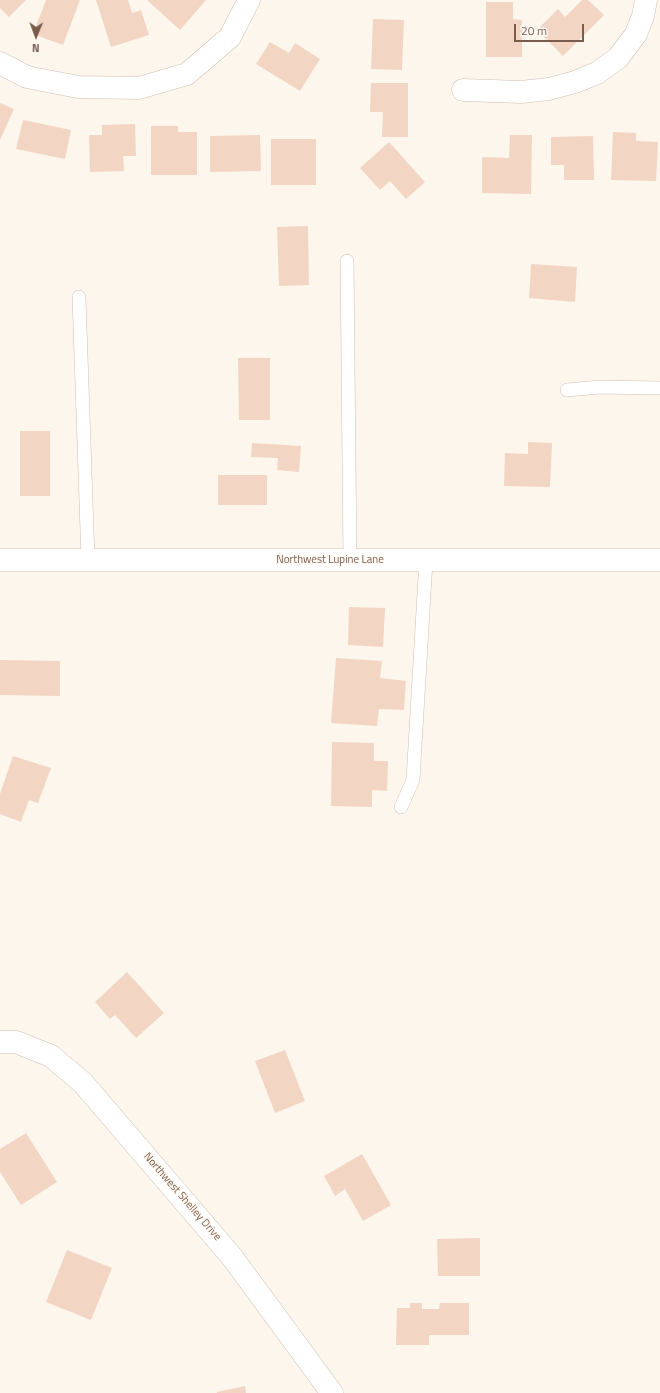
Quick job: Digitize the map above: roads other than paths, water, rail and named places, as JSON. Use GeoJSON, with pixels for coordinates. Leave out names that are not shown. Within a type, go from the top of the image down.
{"type":"FeatureCollection","features":[{"type":"Feature","properties":{"kind":"street"},"geometry":{"type":"LineString","coordinates":[[0,63],[27,77],[78,87],[138,88],[187,74],[230,37],[249,0]]}},
{"type":"Feature","properties":{"kind":"street"},"geometry":{"type":"LineString","coordinates":[[463,90],[521,92],[549,89],[575,82],[597,72],[618,58],[636,34],[643,16],[646,0]]}},
{"type":"Feature","properties":{"kind":"street","name":"Northwest Lupine Lane"},"geometry":{"type":"LineString","coordinates":[[0,560],[660,560]]}},
{"type":"Feature","properties":{"kind":"street","name":"Northwest Shelley Drive"},"geometry":{"type":"LineString","coordinates":[[0,1042],[16,1042],[51,1056],[83,1083],[232,1257],[332,1393]]}},
{"type":"Feature","properties":{"kind":"lane"},"geometry":{"type":"LineString","coordinates":[[347,261],[350,560]]}},
{"type":"Feature","properties":{"kind":"lane"},"geometry":{"type":"LineString","coordinates":[[79,298],[88,560]]}},
{"type":"Feature","properties":{"kind":"lane"},"geometry":{"type":"LineString","coordinates":[[567,390],[600,387],[660,388]]}},
{"type":"Feature","properties":{"kind":"lane"},"geometry":{"type":"LineString","coordinates":[[401,808],[413,780],[426,560]]}}]}
